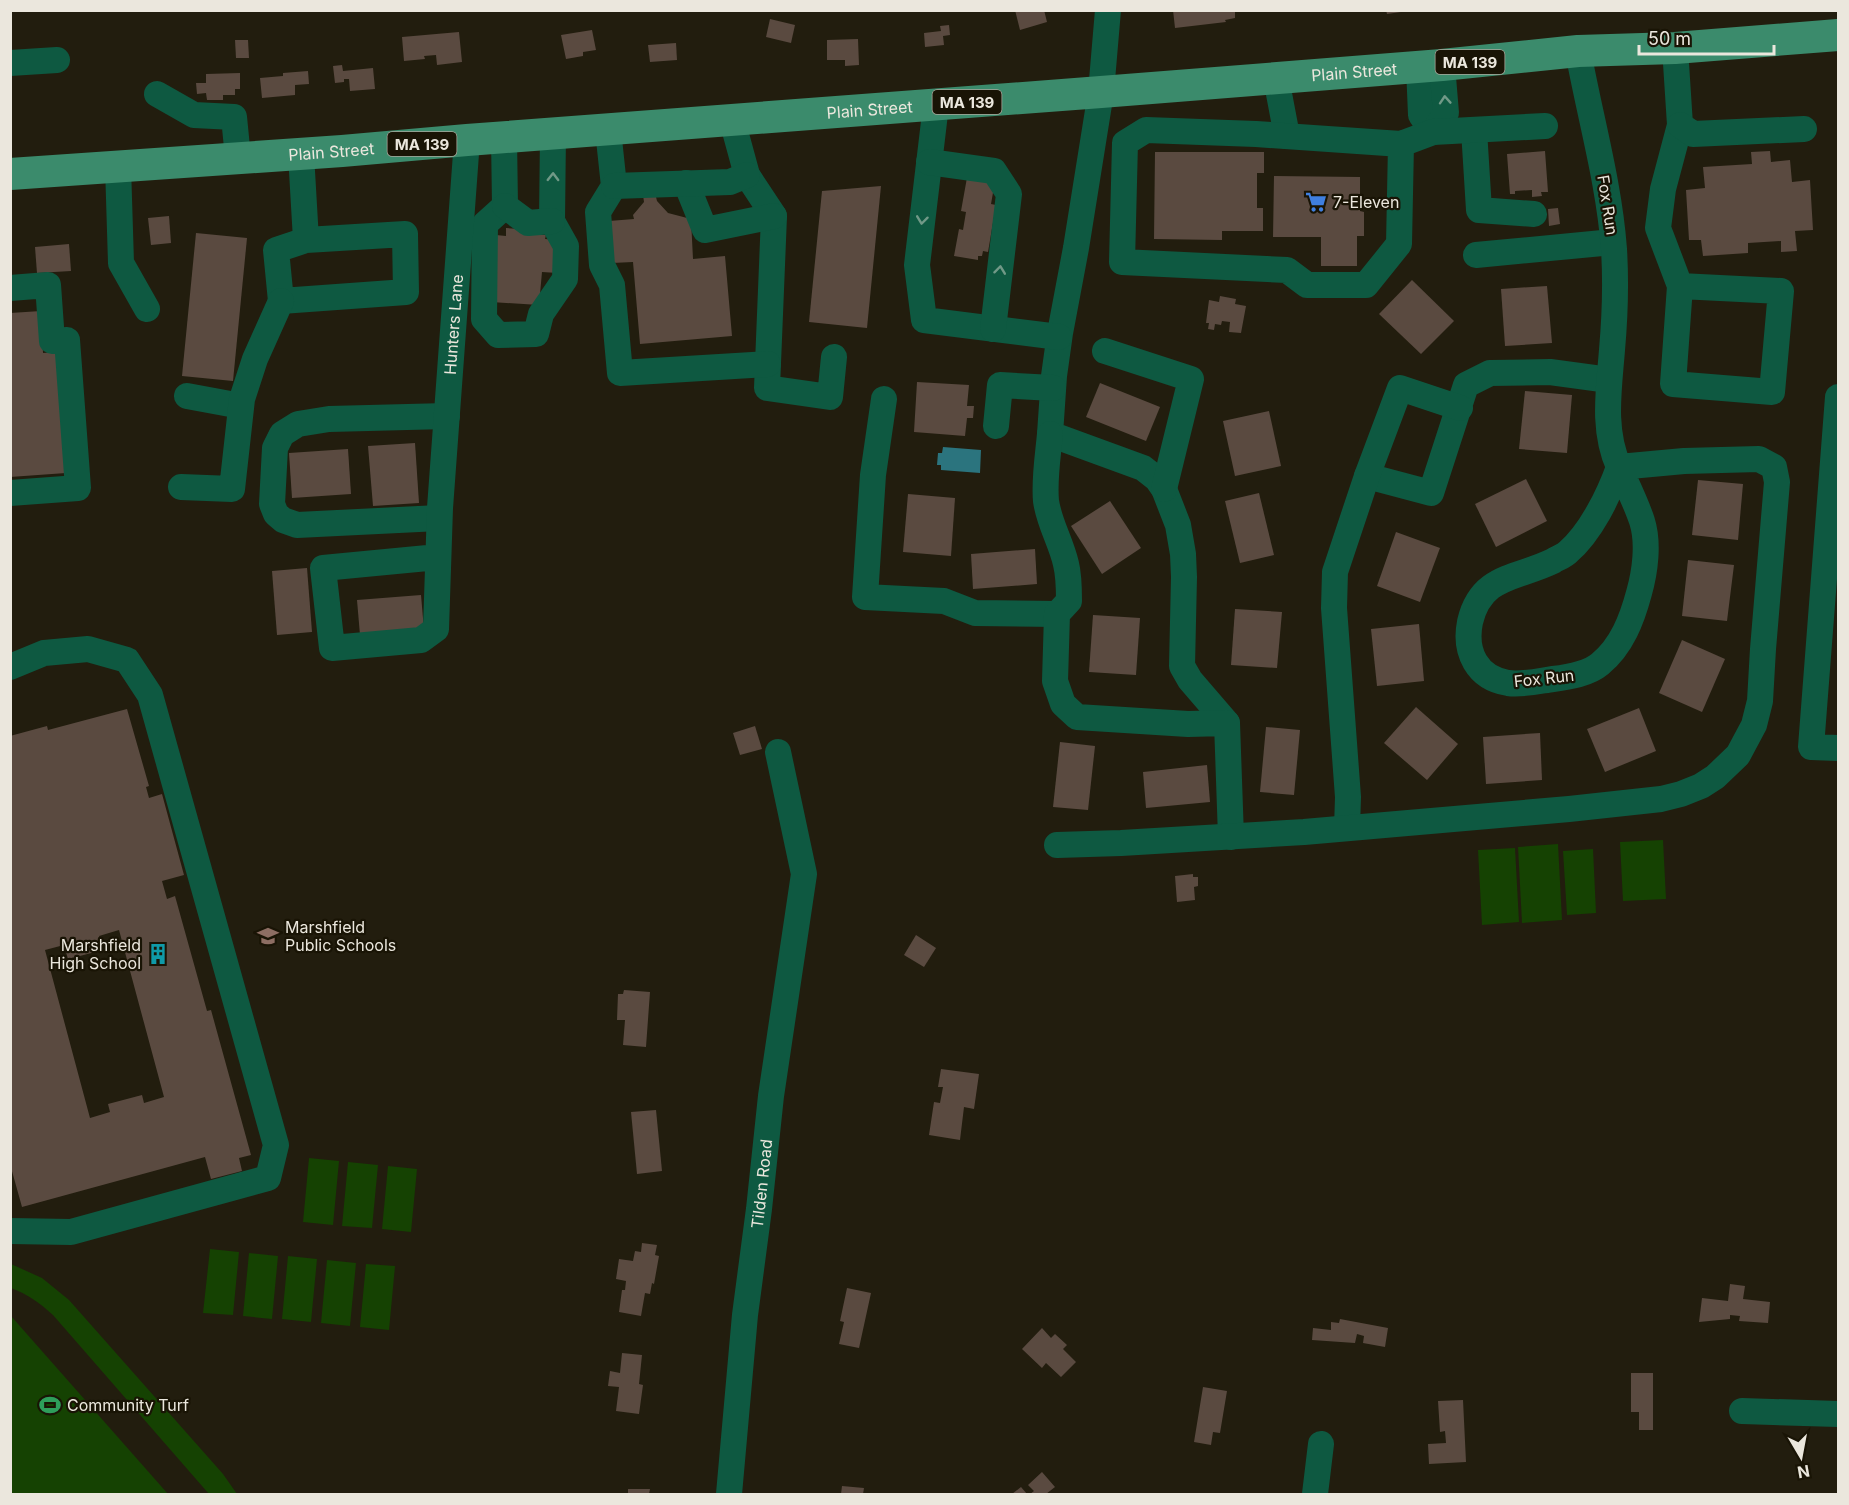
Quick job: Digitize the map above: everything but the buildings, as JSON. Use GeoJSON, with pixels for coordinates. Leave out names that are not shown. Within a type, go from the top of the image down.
{"type":"FeatureCollection","features":[{"type":"Feature","properties":{"kind":"main road","name":"Plain Street"},"geometry":{"type":"LineString","coordinates":[[10,174],[936,105],[1431,66],[1578,51],[1675,48],[1839,35]]}},
{"type":"Feature","properties":{"kind":"street"},"geometry":{"type":"LineString","coordinates":[[1108,10],[1101,92],[1059,337],[1053,388],[1046,502],[1066,562],[1069,584],[1069,602],[1057,614],[1055,681],[1063,704],[1077,717],[1188,724],[1227,723]]}},
{"type":"Feature","properties":{"kind":"street"},"geometry":{"type":"LineString","coordinates":[[1675,48],[1680,125],[1664,189],[1658,228],[1680,286],[1673,384],[1772,393],[1781,291],[1680,286]]}},
{"type":"Feature","properties":{"kind":"street","name":"Fox Run"},"geometry":{"type":"LineString","coordinates":[[1578,51],[1604,175],[1613,242],[1615,301],[1609,380],[1609,434],[1611,447],[1643,522],[1646,551],[1643,580],[1627,629],[1615,650],[1599,665],[1582,674],[1526,682],[1511,683],[1497,680],[1477,665],[1468,645],[1470,622],[1479,598],[1494,584],[1567,554],[1587,532],[1619,467]]}},
{"type":"Feature","properties":{"kind":"street"},"geometry":{"type":"LineString","coordinates":[[10,63],[57,60]]}},
{"type":"Feature","properties":{"kind":"street"},"geometry":{"type":"LineString","coordinates":[[1431,66],[1446,113],[1433,132]]}},
{"type":"Feature","properties":{"kind":"street"},"geometry":{"type":"LineString","coordinates":[[1276,78],[1287,136]]}},
{"type":"Feature","properties":{"kind":"street"},"geometry":{"type":"LineString","coordinates":[[157,94],[194,115],[234,117],[238,158]]}},
{"type":"Feature","properties":{"kind":"street"},"geometry":{"type":"LineString","coordinates":[[936,105],[917,265],[924,320],[1059,337]]}},
{"type":"Feature","properties":{"kind":"street"},"geometry":{"type":"LineString","coordinates":[[732,120],[747,175],[774,216],[767,388],[830,397],[834,357]]}},
{"type":"Feature","properties":{"kind":"street"},"geometry":{"type":"LineString","coordinates":[[1680,125],[1693,134],[1804,129]]}},
{"type":"Feature","properties":{"kind":"street"},"geometry":{"type":"LineString","coordinates":[[1401,144],[1399,244],[1366,285],[1307,285],[1287,270],[1122,262],[1125,143],[1146,130],[1401,144],[1433,132],[1545,126]]}},
{"type":"Feature","properties":{"kind":"street"},"geometry":{"type":"LineString","coordinates":[[609,129],[614,186],[598,212],[602,265],[612,285],[620,374],[768,364]]}},
{"type":"Feature","properties":{"kind":"street"},"geometry":{"type":"LineString","coordinates":[[1474,130],[1479,210],[1534,214]]}},
{"type":"Feature","properties":{"kind":"street"},"geometry":{"type":"LineString","coordinates":[[504,137],[505,206],[485,224],[484,319],[498,335],[536,334],[541,314],[565,279],[567,246],[552,221],[553,134]]}},
{"type":"Feature","properties":{"kind":"street","name":"Hunters Lane"},"geometry":{"type":"LineString","coordinates":[[438,557],[323,568],[332,648],[421,640],[436,629],[438,557],[439,513],[467,140]]}},
{"type":"Feature","properties":{"kind":"street"},"geometry":{"type":"LineString","coordinates":[[301,154],[306,240]]}},
{"type":"Feature","properties":{"kind":"street"},"geometry":{"type":"LineString","coordinates":[[929,162],[994,171],[1009,194],[993,328]]}},
{"type":"Feature","properties":{"kind":"street"},"geometry":{"type":"LineString","coordinates":[[118,166],[121,263],[147,309]]}},
{"type":"Feature","properties":{"kind":"street"},"geometry":{"type":"LineString","coordinates":[[614,186],[730,182],[747,175]]}},
{"type":"Feature","properties":{"kind":"street"},"geometry":{"type":"LineString","coordinates":[[686,183],[705,230],[774,216]]}},
{"type":"Feature","properties":{"kind":"street"},"geometry":{"type":"LineString","coordinates":[[505,206],[528,223],[552,221]]}},
{"type":"Feature","properties":{"kind":"street"},"geometry":{"type":"LineString","coordinates":[[182,487],[232,489],[242,399],[255,359],[280,301],[276,250],[306,240],[405,234],[406,292],[280,301]]}},
{"type":"Feature","properties":{"kind":"street"},"geometry":{"type":"LineString","coordinates":[[1476,255],[1613,242]]}},
{"type":"Feature","properties":{"kind":"street"},"geometry":{"type":"LineString","coordinates":[[10,288],[48,285],[52,341],[67,340],[78,488],[10,493]]}},
{"type":"Feature","properties":{"kind":"street"},"geometry":{"type":"LineString","coordinates":[[1105,351],[1191,379],[1164,489]]}},
{"type":"Feature","properties":{"kind":"street"},"geometry":{"type":"LineString","coordinates":[[1367,476],[1431,493],[1466,385],[1490,373],[1550,372],[1609,380]]}},
{"type":"Feature","properties":{"kind":"street"},"geometry":{"type":"LineString","coordinates":[[996,426],[1000,385],[1053,388]]}},
{"type":"Feature","properties":{"kind":"street"},"geometry":{"type":"LineString","coordinates":[[1347,828],[1348,797],[1334,608],[1335,572],[1367,476],[1400,388],[1460,408]]}},
{"type":"Feature","properties":{"kind":"street"},"geometry":{"type":"LineString","coordinates":[[187,396],[241,406]]}},
{"type":"Feature","properties":{"kind":"street"},"geometry":{"type":"LineString","coordinates":[[1839,397],[1811,747],[1839,748]]}},
{"type":"Feature","properties":{"kind":"street"},"geometry":{"type":"LineString","coordinates":[[884,399],[873,475],[865,597],[944,601],[975,613],[1057,614]]}},
{"type":"Feature","properties":{"kind":"street"},"geometry":{"type":"LineString","coordinates":[[439,513],[297,525],[283,520],[276,514],[272,504],[275,448],[282,434],[298,424],[329,419],[447,416]]}},
{"type":"Feature","properties":{"kind":"street"},"geometry":{"type":"LineString","coordinates":[[1050,434],[1143,468],[1157,479],[1164,489],[1178,525],[1183,554],[1182,666],[1190,680],[1227,723],[1231,837]]}},
{"type":"Feature","properties":{"kind":"street"},"geometry":{"type":"LineString","coordinates":[[1057,845],[1231,837],[1569,809],[1661,799],[1682,794],[1716,777],[1738,754],[1754,725],[1760,701],[1762,649],[1777,482],[1774,467],[1759,459],[1684,460],[1619,467]]}},
{"type":"Feature","properties":{"kind":"street"},"geometry":{"type":"LineString","coordinates":[[10,667],[44,653],[88,650],[127,660],[150,695],[276,1146],[268,1178],[71,1232],[10,1231]]}},
{"type":"Feature","properties":{"kind":"street","name":"Tilden Road"},"geometry":{"type":"LineString","coordinates":[[729,1494],[745,1315],[771,1096],[804,874],[778,752]]}},
{"type":"Feature","properties":{"kind":"street"},"geometry":{"type":"LineString","coordinates":[[1742,1411],[1839,1414]]}},
{"type":"Feature","properties":{"kind":"street"},"geometry":{"type":"LineString","coordinates":[[1315,1494],[1320,1444]]}},
{"type":"Feature","properties":{"kind":"green space"},"geometry":{"type":"Polygon","coordinates":[[[1663,840],[1666,899],[1623,901],[1620,842],[1663,840]]]}},
{"type":"Feature","properties":{"kind":"green space"},"geometry":{"type":"Polygon","coordinates":[[[1558,844],[1562,920],[1522,923],[1518,847],[1558,844]]]}},
{"type":"Feature","properties":{"kind":"green space"},"geometry":{"type":"Polygon","coordinates":[[[1515,848],[1519,922],[1482,925],[1478,850],[1515,848]]]}},
{"type":"Feature","properties":{"kind":"green space"},"geometry":{"type":"Polygon","coordinates":[[[1593,849],[1596,913],[1567,915],[1563,851],[1593,849]]]}},
{"type":"Feature","properties":{"kind":"green space"},"geometry":{"type":"Polygon","coordinates":[[[309,1158],[339,1161],[333,1225],[303,1222],[309,1158]]]}},
{"type":"Feature","properties":{"kind":"green space"},"geometry":{"type":"Polygon","coordinates":[[[348,1162],[378,1165],[372,1228],[342,1226],[348,1162]]]}},
{"type":"Feature","properties":{"kind":"green space"},"geometry":{"type":"Polygon","coordinates":[[[388,1166],[417,1169],[411,1232],[382,1229],[388,1166]]]}},
{"type":"Feature","properties":{"kind":"green space"},"geometry":{"type":"Polygon","coordinates":[[[210,1249],[239,1252],[233,1315],[203,1313],[210,1249]]]}},
{"type":"Feature","properties":{"kind":"green space"},"geometry":{"type":"Polygon","coordinates":[[[249,1253],[278,1256],[272,1319],[243,1316],[249,1253]]]}},
{"type":"Feature","properties":{"kind":"green space"},"geometry":{"type":"Polygon","coordinates":[[[288,1256],[317,1259],[311,1322],[282,1319],[288,1256]]]}},
{"type":"Feature","properties":{"kind":"green space"},"geometry":{"type":"Polygon","coordinates":[[[327,1260],[356,1263],[350,1326],[321,1323],[327,1260]]]}},
{"type":"Feature","properties":{"kind":"green space"},"geometry":{"type":"Polygon","coordinates":[[[11,1264],[42,1278],[69,1300],[223,1474],[237,1494],[209,1494],[53,1315],[33,1299],[11,1288],[11,1264]]]}},
{"type":"Feature","properties":{"kind":"green space"},"geometry":{"type":"Polygon","coordinates":[[[366,1264],[395,1266],[389,1330],[360,1327],[366,1264]]]}},
{"type":"Feature","properties":{"kind":"green space","name":"Community Turf"},"geometry":{"type":"Polygon","coordinates":[[[11,1316],[168,1494],[11,1494],[11,1316]]]}},
{"type":"Feature","properties":{"kind":"water"},"geometry":{"type":"Polygon","coordinates":[[[943,447],[981,450],[980,473],[941,470],[941,465],[937,465],[938,453],[942,453],[943,447]]]}},
{"type":"Feature","properties":{"kind":"place","name":"7-Eleven"},"geometry":{"type":"Point","coordinates":[1316,202]}},
{"type":"Feature","properties":{"kind":"place","name":"Marshfield Public Schools"},"geometry":{"type":"Point","coordinates":[268,936]}},
{"type":"Feature","properties":{"kind":"place","name":"Marshfield High School"},"geometry":{"type":"Point","coordinates":[158,954]}},
{"type":"Feature","properties":{"kind":"place","name":"Community Turf"},"geometry":{"type":"Point","coordinates":[50,1405]}}]}
